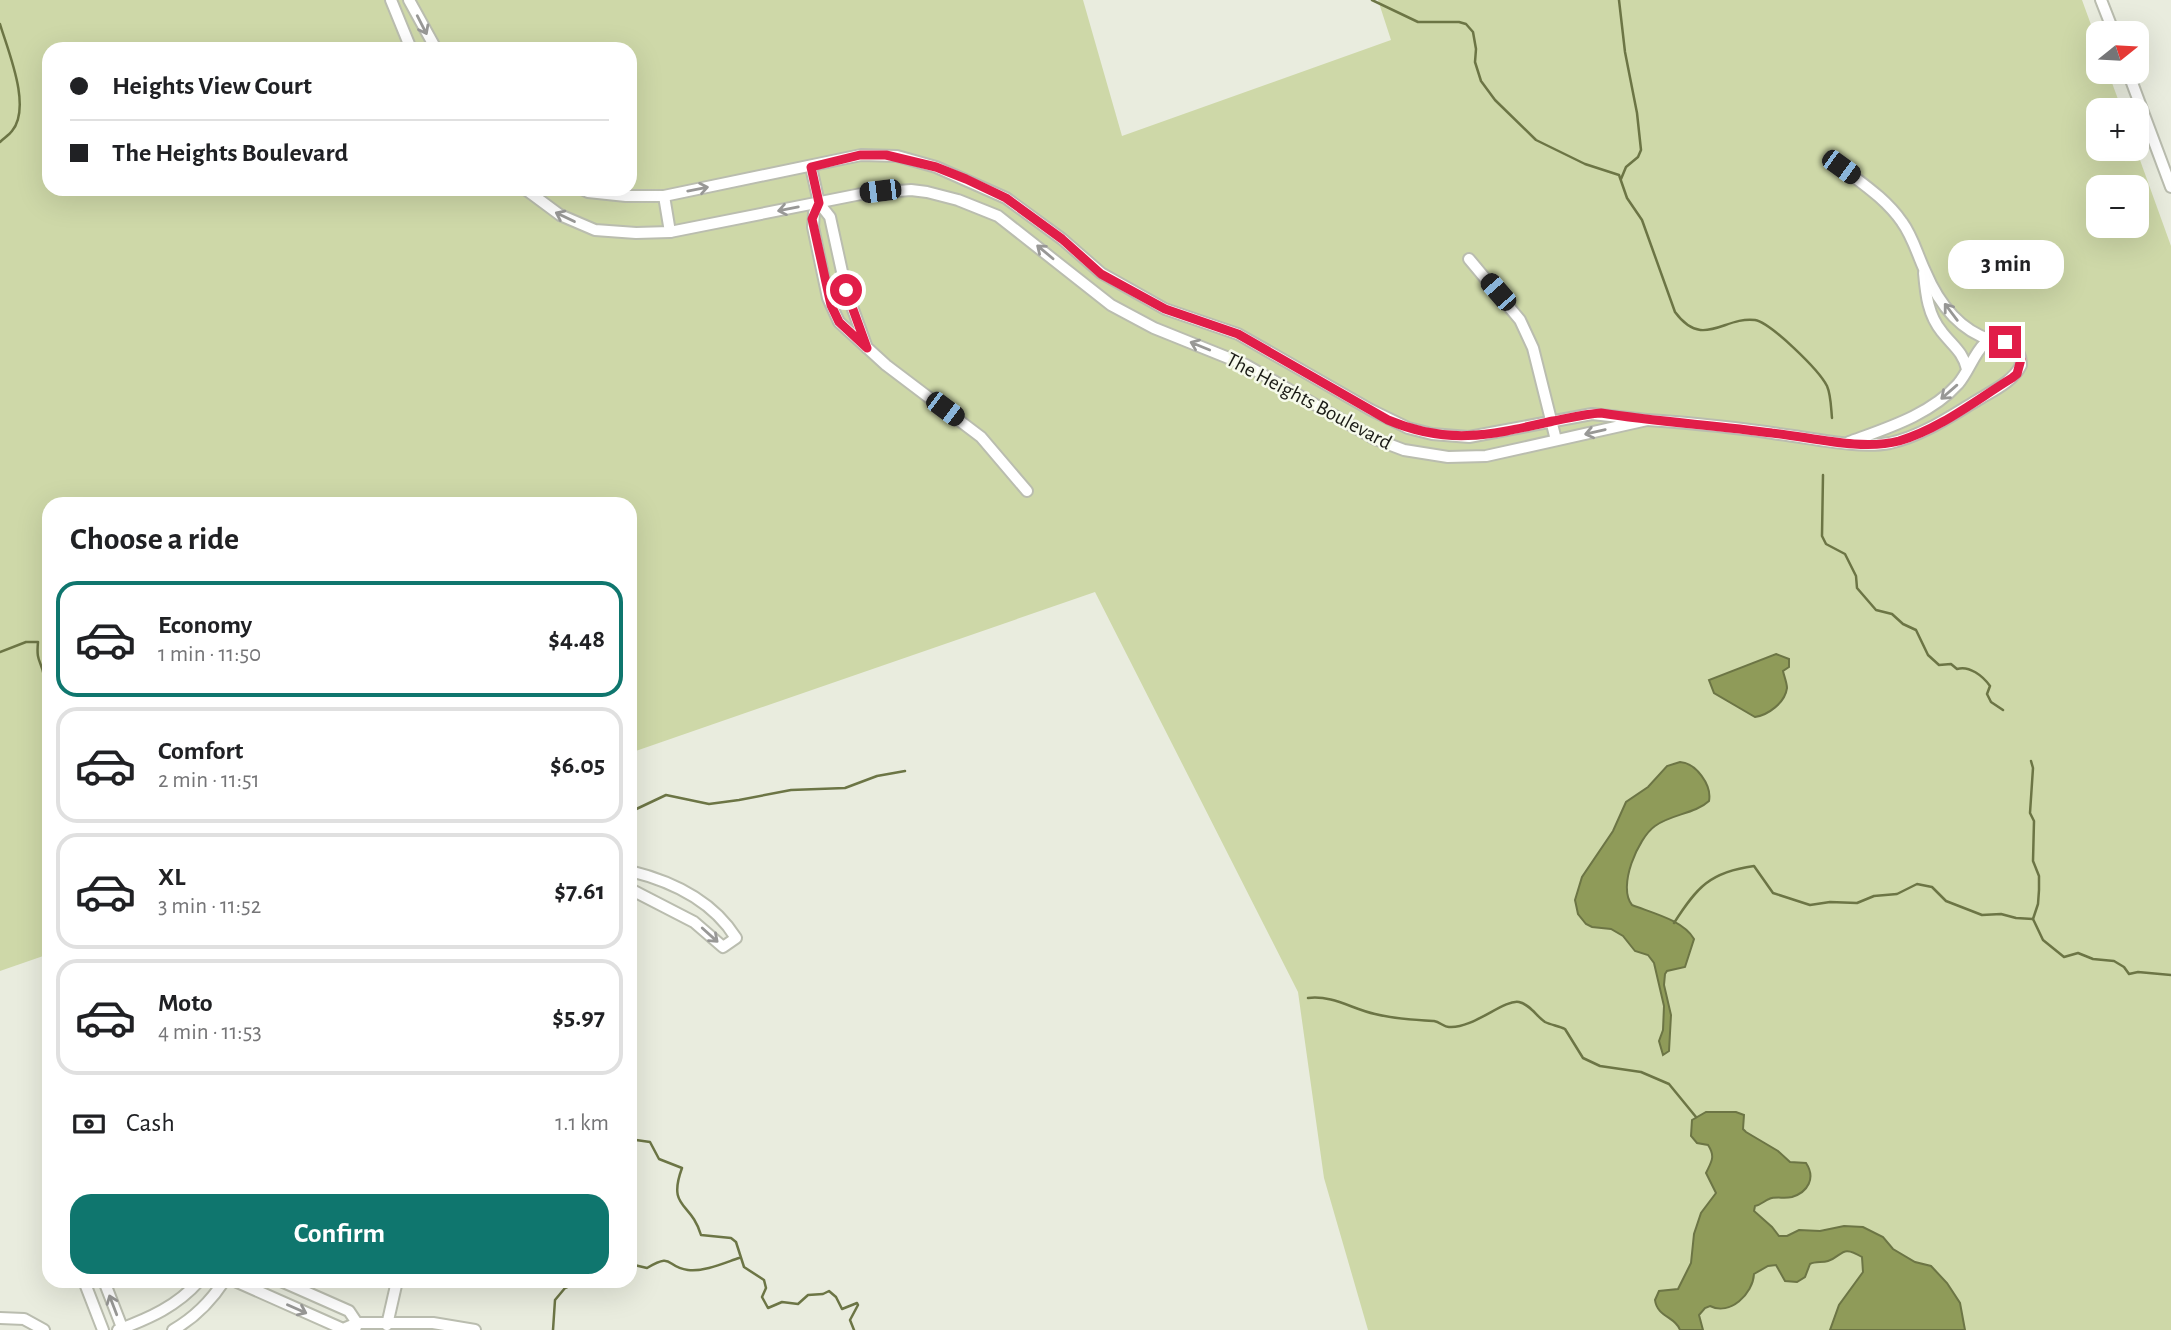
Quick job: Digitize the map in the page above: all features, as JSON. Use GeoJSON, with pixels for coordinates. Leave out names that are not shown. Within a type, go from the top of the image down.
{"type":"FeatureCollection","features":[{"type":"Feature","properties":{"kind":"street"},"geometry":{"type":"LineString","coordinates":[[391,0],[408,42]]}},
{"type":"Feature","properties":{"kind":"street"},"geometry":{"type":"LineString","coordinates":[[409,0],[432,42]]}},
{"type":"Feature","properties":{"kind":"street"},"geometry":{"type":"LineString","coordinates":[[2101,0],[2109,21]]}},
{"type":"Feature","properties":{"kind":"street"},"geometry":{"type":"LineString","coordinates":[[2132,84],[2171,187]]}},
{"type":"Feature","properties":{"kind":"street","name":"The Heights Boulevard"},"geometry":{"type":"LineString","coordinates":[[637,196],[664,196],[860,155],[886,155],[936,167],[1006,198],[1109,278],[1165,309],[1238,334],[1388,420],[1447,436],[1469,437],[1583,414],[1601,413],[1824,441],[1879,444],[1914,436],[1943,422],[2012,378],[2021,365],[2019,353],[2011,344],[1991,340],[1980,348],[1955,386],[1924,410],[1897,424],[1849,442]]}},
{"type":"Feature","properties":{"kind":"street"},"geometry":{"type":"LineString","coordinates":[[811,167],[819,203],[830,217],[846,290],[867,348]]}},
{"type":"Feature","properties":{"kind":"street"},"geometry":{"type":"LineString","coordinates":[[1841,167],[1892,208],[1911,236],[1924,270],[1958,321],[1974,334],[1991,340]]}},
{"type":"Feature","properties":{"kind":"street"},"geometry":{"type":"LineString","coordinates":[[950,198],[957,176]]}},
{"type":"Feature","properties":{"kind":"street","name":"The Heights Boulevard"},"geometry":{"type":"LineString","coordinates":[[537,196],[560,215],[595,230],[636,233],[670,232],[862,194],[896,190],[927,192],[998,216],[1111,305],[1154,328],[1246,365],[1375,439],[1415,452],[1448,457],[1475,457],[1647,420]]}},
{"type":"Feature","properties":{"kind":"street"},"geometry":{"type":"LineString","coordinates":[[664,196],[670,232]]}},
{"type":"Feature","properties":{"kind":"street"},"geometry":{"type":"LineString","coordinates":[[819,203],[812,219],[831,305],[839,322],[867,348],[981,437],[1027,491]]}},
{"type":"Feature","properties":{"kind":"street"},"geometry":{"type":"LineString","coordinates":[[1469,259],[1520,320],[1533,348],[1556,440]]}},
{"type":"Feature","properties":{"kind":"street"},"geometry":{"type":"LineString","coordinates":[[1924,270],[1929,311],[1943,334],[1961,351],[1967,369]]}},
{"type":"Feature","properties":{"kind":"street"},"geometry":{"type":"LineString","coordinates":[[1099,295],[1109,278]]}},
{"type":"Feature","properties":{"kind":"street"},"geometry":{"type":"LineString","coordinates":[[1291,390],[1303,370]]}},
{"type":"Feature","properties":{"kind":"street"},"geometry":{"type":"LineString","coordinates":[[1415,452],[1419,430]]}},
{"type":"Feature","properties":{"kind":"street"},"geometry":{"type":"LineString","coordinates":[[637,873],[684,890],[727,923],[736,938],[723,947],[694,922],[637,892]]}},
{"type":"Feature","properties":{"kind":"street"},"geometry":{"type":"LineString","coordinates":[[674,911],[684,890]]}},
{"type":"Feature","properties":{"kind":"street"},"geometry":{"type":"LineString","coordinates":[[87,1288],[103,1330]]}},
{"type":"Feature","properties":{"kind":"street"},"geometry":{"type":"LineString","coordinates":[[106,1288],[121,1330],[161,1313],[192,1288]]}},
{"type":"Feature","properties":{"kind":"street"},"geometry":{"type":"LineString","coordinates":[[173,1330],[187,1321],[219,1288]]}},
{"type":"Feature","properties":{"kind":"street"},"geometry":{"type":"LineString","coordinates":[[251,1288],[343,1329],[433,1323],[475,1330]]}},
{"type":"Feature","properties":{"kind":"street"},"geometry":{"type":"LineString","coordinates":[[297,1288],[349,1311],[356,1327]]}},
{"type":"Feature","properties":{"kind":"street"},"geometry":{"type":"LineString","coordinates":[[382,1326],[395,1288]]}},
{"type":"Feature","properties":{"kind":"street"},"geometry":{"type":"LineString","coordinates":[[177,1302],[187,1321]]}},
{"type":"Feature","properties":{"kind":"street"},"geometry":{"type":"LineString","coordinates":[[0,1318],[24,1319],[44,1330]]}},
{"type":"Feature","properties":{"kind":"shaded area"},"geometry":{"type":"Polygon","coordinates":[[[0,0],[1083,0],[1122,136],[1391,40],[1378,0],[2082,0],[2090,21],[2086,21],[2086,84],[2112,84],[2118,98],[2086,98],[2086,161],[2140,161],[2145,175],[2086,175],[2086,238],[2149,238],[2149,185],[2171,246],[2171,1330],[1368,1330],[1324,1178],[1298,992],[1095,592],[637,751],[637,497],[42,497],[42,956],[0,971],[0,0]]]}},
{"type":"Feature","properties":{"kind":"shaded area"},"geometry":{"type":"Polygon","coordinates":[[[1776,654],[1789,659],[1789,667],[1783,671],[1787,688],[1783,699],[1770,711],[1755,717],[1714,693],[1709,680],[1776,654]]]}},
{"type":"Feature","properties":{"kind":"shaded area"},"geometry":{"type":"Polygon","coordinates":[[[1680,762],[1692,766],[1702,776],[1708,788],[1709,801],[1697,809],[1661,822],[1649,832],[1636,852],[1627,887],[1632,905],[1675,922],[1694,939],[1685,967],[1667,971],[1665,974],[1664,985],[1671,1015],[1669,1051],[1663,1055],[1659,1041],[1663,1030],[1664,1006],[1654,963],[1648,955],[1635,951],[1623,936],[1611,929],[1586,924],[1578,914],[1575,900],[1582,877],[1613,831],[1626,802],[1648,787],[1667,766],[1680,762]]]}},
{"type":"Feature","properties":{"kind":"shaded area"},"geometry":{"type":"Polygon","coordinates":[[[1706,1112],[1736,1112],[1744,1115],[1743,1129],[1746,1132],[1778,1151],[1790,1162],[1806,1163],[1810,1179],[1802,1192],[1792,1197],[1772,1198],[1755,1206],[1754,1211],[1779,1236],[1787,1236],[1799,1230],[1820,1231],[1844,1226],[1863,1227],[1883,1237],[1893,1249],[1915,1262],[1931,1266],[1947,1283],[1960,1303],[1965,1330],[1830,1330],[1839,1305],[1863,1272],[1862,1257],[1846,1251],[1828,1261],[1810,1264],[1805,1277],[1797,1282],[1785,1281],[1776,1265],[1768,1266],[1754,1274],[1750,1289],[1732,1306],[1705,1308],[1699,1315],[1703,1330],[1680,1330],[1675,1322],[1659,1310],[1655,1300],[1659,1291],[1678,1289],[1691,1263],[1694,1234],[1701,1213],[1716,1193],[1706,1173],[1712,1153],[1708,1145],[1697,1143],[1691,1136],[1692,1120],[1706,1112]]]}},
{"type":"Feature","properties":{"kind":"waterway"},"geometry":{"type":"LineString","coordinates":[[1372,0],[1418,22],[1466,24],[1473,32],[1475,62],[1481,81],[1495,100],[1536,140],[1585,164],[1619,175],[1627,198],[1642,220],[1675,312],[1685,323],[1695,329],[1704,330],[1733,322],[1755,320],[1772,329],[1815,369],[1827,386],[1832,418]]}},
{"type":"Feature","properties":{"kind":"waterway"},"geometry":{"type":"LineString","coordinates":[[1619,0],[1641,150],[1638,157],[1626,167],[1621,179]]}},
{"type":"Feature","properties":{"kind":"waterway"},"geometry":{"type":"LineString","coordinates":[[0,24],[13,63],[20,108],[18,121],[0,142]]}},
{"type":"Feature","properties":{"kind":"waterway"},"geometry":{"type":"LineString","coordinates":[[1823,475],[1822,536],[1826,544],[1845,554],[1856,576],[1857,588],[1876,610],[1892,614],[1903,624],[1916,630],[1928,655],[1939,665],[1951,664],[1957,669],[1971,670],[1980,675],[1990,686],[1987,694],[1991,702],[2003,710]]}},
{"type":"Feature","properties":{"kind":"waterway"},"geometry":{"type":"LineString","coordinates":[[0,652],[26,642],[38,642],[38,658],[42,668]]}},
{"type":"Feature","properties":{"kind":"waterway"},"geometry":{"type":"LineString","coordinates":[[2031,761],[2033,861],[2039,876],[2038,904],[2033,919],[2043,940],[2064,957],[2078,953],[2093,959],[2114,961],[2129,974],[2138,972],[2171,975]]}},
{"type":"Feature","properties":{"kind":"waterway"},"geometry":{"type":"LineString","coordinates":[[637,809],[666,795],[709,804],[791,790],[845,788],[877,776],[905,771]]}},
{"type":"Feature","properties":{"kind":"waterway"},"geometry":{"type":"LineString","coordinates":[[1674,923],[1706,883],[1726,872],[1754,866],[1773,893],[1810,905],[1830,902],[1857,903],[1874,896],[1897,894],[1917,884],[1932,887],[1946,901],[1982,915],[2001,914],[2033,919]]}},
{"type":"Feature","properties":{"kind":"waterway"},"geometry":{"type":"LineString","coordinates":[[1308,998],[1334,1000],[1375,1014],[1434,1021],[1449,1027],[1468,1024],[1505,1005],[1519,1002],[1545,1022],[1565,1029],[1583,1058],[1600,1066],[1641,1072],[1669,1084],[1696,1117]]}},
{"type":"Feature","properties":{"kind":"waterway"},"geometry":{"type":"LineString","coordinates":[[637,1140],[650,1142],[659,1159],[682,1168],[677,1191],[701,1235],[731,1238],[736,1242],[744,1267],[764,1280],[766,1288],[762,1297],[768,1308],[782,1302],[798,1304],[808,1295],[829,1291],[836,1297],[842,1309],[857,1303],[850,1320],[854,1330]]}},
{"type":"Feature","properties":{"kind":"waterway"},"geometry":{"type":"LineString","coordinates":[[637,1266],[647,1268],[666,1261],[688,1270],[701,1270],[739,1258]]}},
{"type":"Feature","properties":{"kind":"waterway"},"geometry":{"type":"LineString","coordinates":[[553,1330],[555,1300],[565,1288]]}},
{"type":"Feature","properties":{"kind":"route"},"geometry":{"type":"LineString","coordinates":[[846,290],[867,348],[839,322],[828,298],[812,219],[819,203],[811,167],[860,155],[886,155],[936,167],[1006,198],[1062,239],[1101,274],[1165,309],[1238,334],[1388,420],[1432,434],[1469,437],[1583,414],[1601,413],[1824,441],[1889,443],[1914,436],[1943,422],[2017,374],[2021,365],[2019,353],[2011,344],[2005,342]]}}]}
